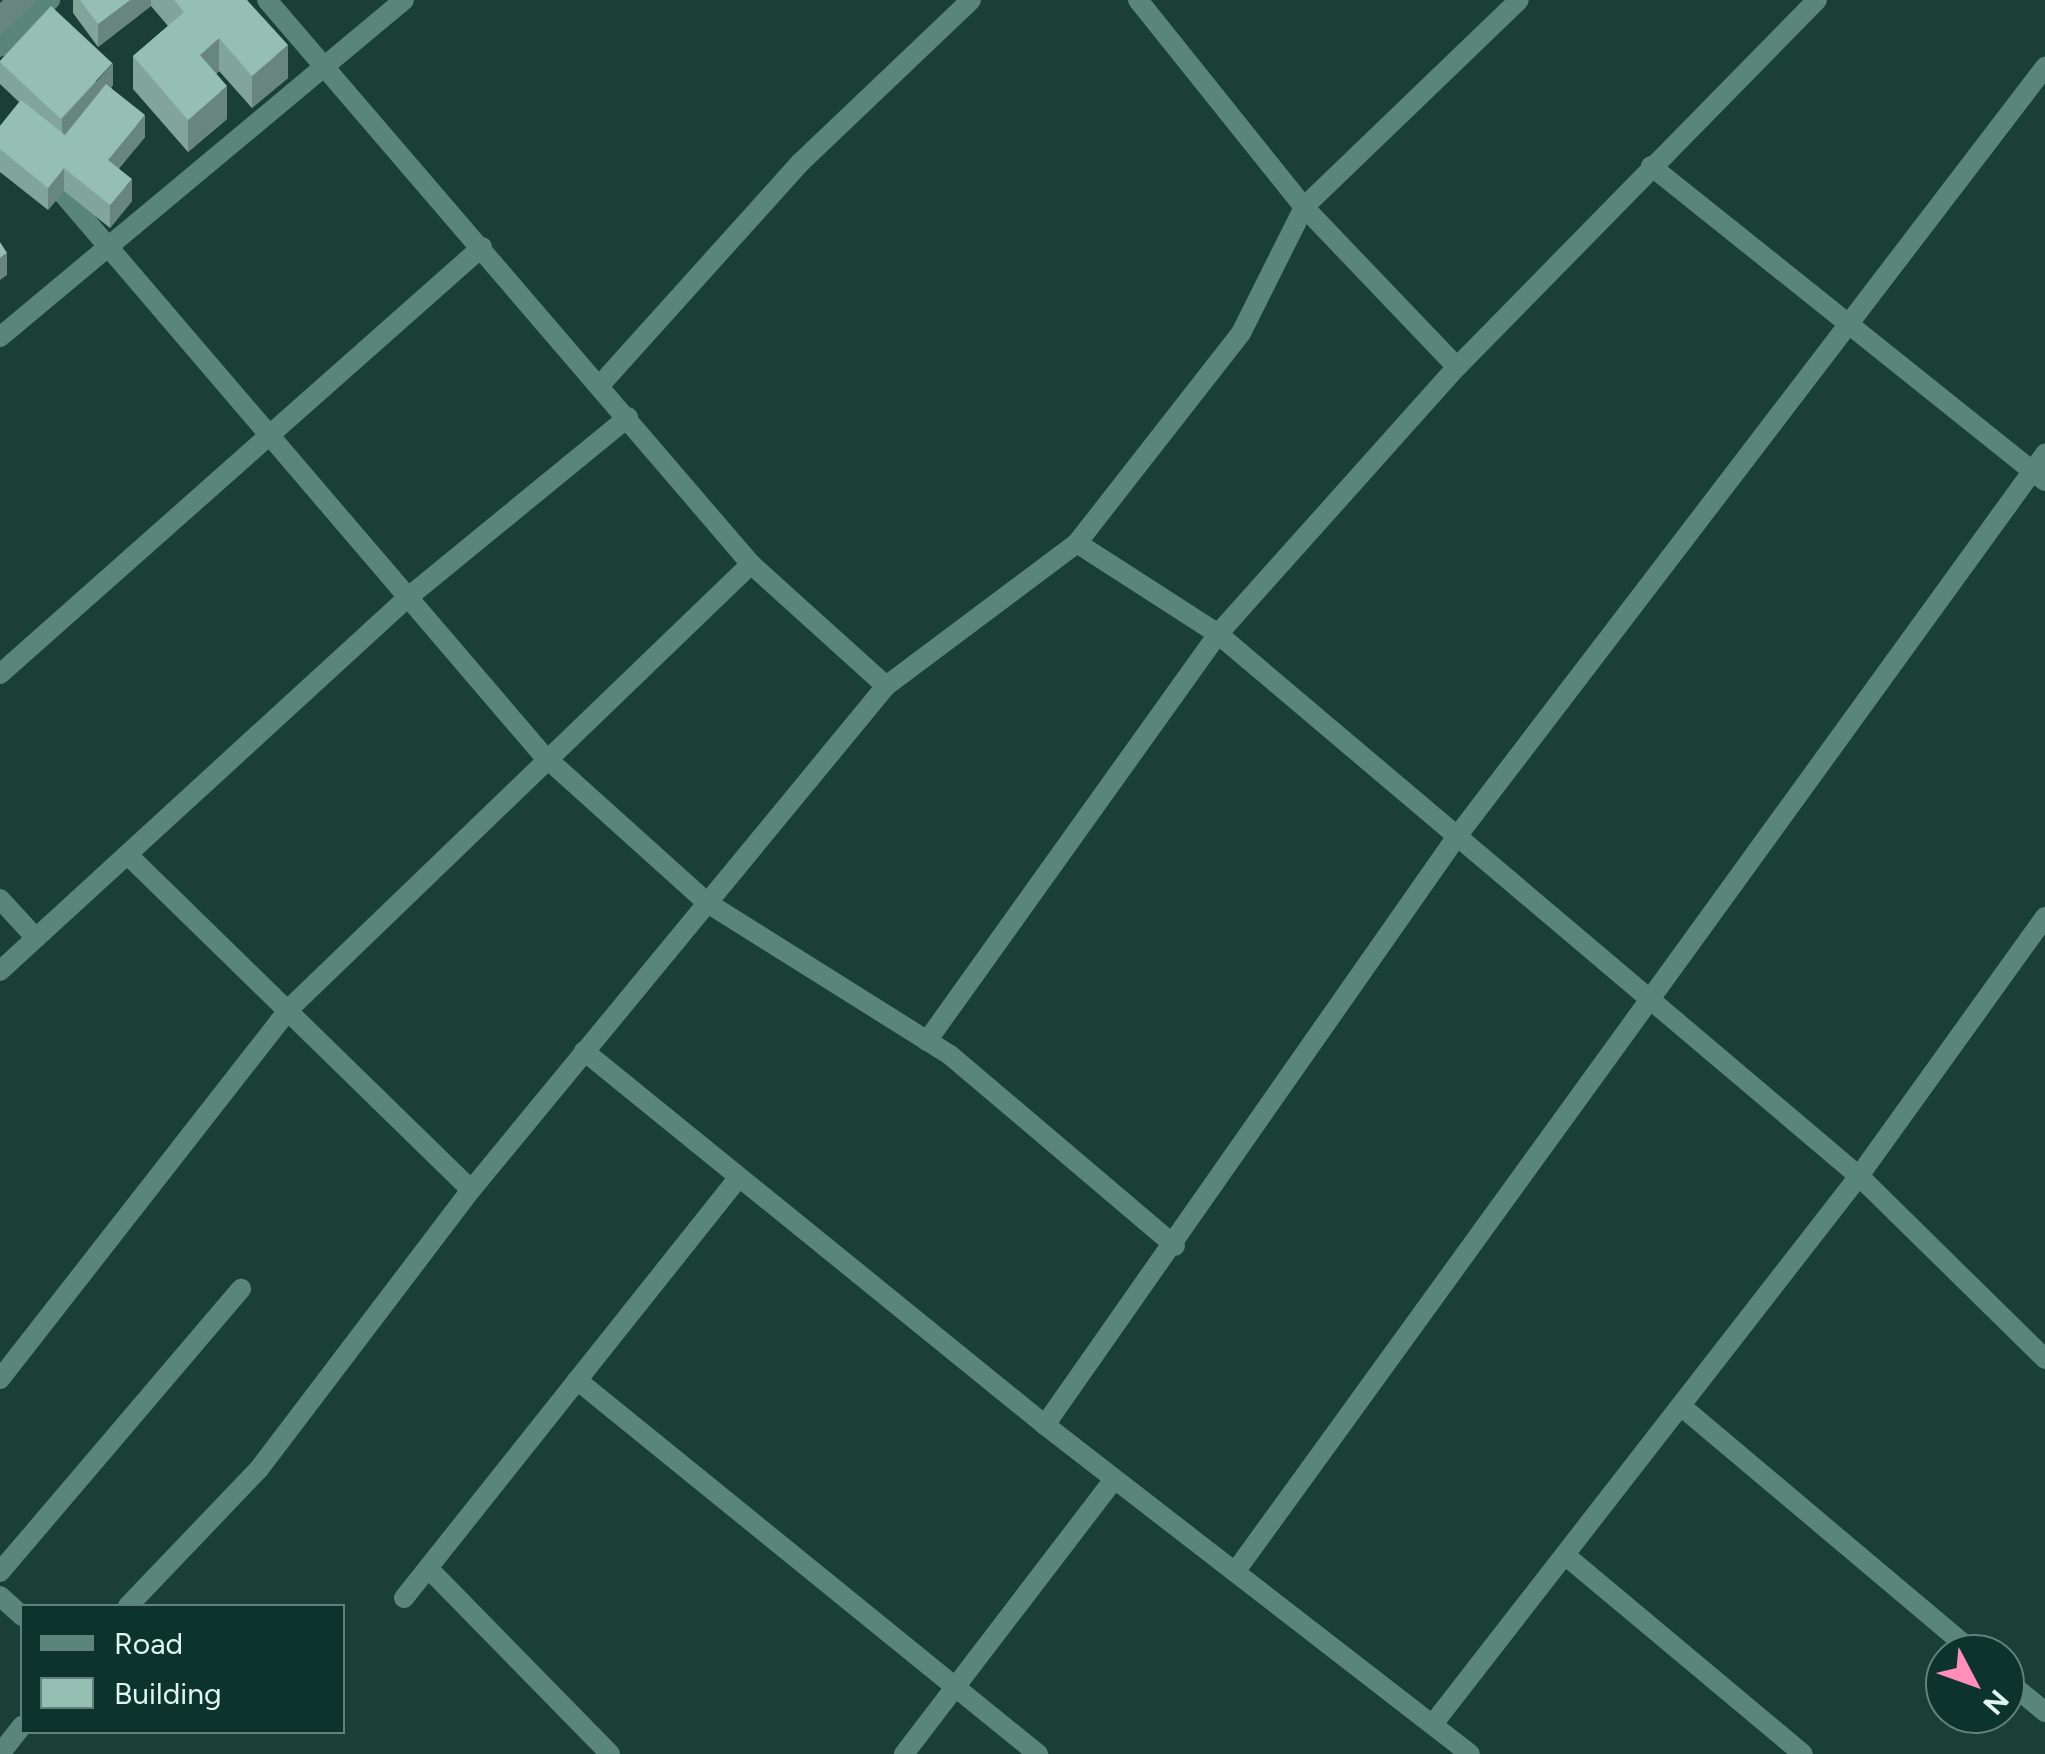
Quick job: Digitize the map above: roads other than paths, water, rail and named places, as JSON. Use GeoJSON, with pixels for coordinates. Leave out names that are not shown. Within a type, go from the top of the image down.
{"type":"FeatureCollection","features":[{"type":"Feature","properties":{"kind":"street"},"geometry":{"type":"LineString","coordinates":[[0,46],[50,0]]}},
{"type":"Feature","properties":{"kind":"street"},"geometry":{"type":"LineString","coordinates":[[267,0],[601,384],[751,564],[886,686]]}},
{"type":"Feature","properties":{"kind":"street"},"geometry":{"type":"LineString","coordinates":[[0,337],[108,240],[328,69],[404,0]]}},
{"type":"Feature","properties":{"kind":"street"},"geometry":{"type":"LineString","coordinates":[[601,384],[800,163],[971,0]]}},
{"type":"Feature","properties":{"kind":"street"},"geometry":{"type":"LineString","coordinates":[[1138,0],[1304,207],[1457,367]]}},
{"type":"Feature","properties":{"kind":"street"},"geometry":{"type":"LineString","coordinates":[[130,1604],[259,1469],[471,1190],[886,686],[1076,543],[1241,333],[1304,207],[1519,0]]}},
{"type":"Feature","properties":{"kind":"street"},"geometry":{"type":"LineString","coordinates":[[927,1041],[1218,634],[1457,367],[1817,0]]}},
{"type":"Feature","properties":{"kind":"street"},"geometry":{"type":"LineString","coordinates":[[1044,1426],[1175,1246],[1455,838],[1856,322],[2045,67]]}},
{"type":"Feature","properties":{"kind":"street"},"geometry":{"type":"LineString","coordinates":[[27,154],[108,240],[264,440],[543,755],[706,902],[927,1041],[1175,1246]]}},
{"type":"Feature","properties":{"kind":"street"},"geometry":{"type":"LineString","coordinates":[[1235,1572],[2041,469],[1651,166]]}},
{"type":"Feature","properties":{"kind":"street"},"geometry":{"type":"LineString","coordinates":[[0,674],[482,247]]}},
{"type":"Feature","properties":{"kind":"street"},"geometry":{"type":"LineString","coordinates":[[0,970],[132,858],[406,598],[628,417]]}},
{"type":"Feature","properties":{"kind":"street"},"geometry":{"type":"LineString","coordinates":[[1076,543],[1218,634],[1859,1176],[2042,1348]]}},
{"type":"Feature","properties":{"kind":"street"},"geometry":{"type":"LineString","coordinates":[[0,1379],[290,1008],[543,755],[751,564]]}},
{"type":"Feature","properties":{"kind":"street"},"geometry":{"type":"LineString","coordinates":[[132,858],[290,1008],[471,1190]]}},
{"type":"Feature","properties":{"kind":"street"},"geometry":{"type":"LineString","coordinates":[[0,899],[36,938]]}},
{"type":"Feature","properties":{"kind":"street"},"geometry":{"type":"LineString","coordinates":[[1433,1724],[1859,1176],[2045,917]]}},
{"type":"Feature","properties":{"kind":"street"},"geometry":{"type":"LineString","coordinates":[[584,1051],[1044,1426],[1470,1754]]}},
{"type":"Feature","properties":{"kind":"street"},"geometry":{"type":"LineString","coordinates":[[404,1598],[739,1176]]}},
{"type":"Feature","properties":{"kind":"street"},"geometry":{"type":"LineString","coordinates":[[0,1572],[241,1289]]}},
{"type":"Feature","properties":{"kind":"street"},"geometry":{"type":"LineString","coordinates":[[577,1380],[953,1689],[1038,1754]]}},
{"type":"Feature","properties":{"kind":"street"},"geometry":{"type":"LineString","coordinates":[[1681,1406],[1952,1634]]}},
{"type":"Feature","properties":{"kind":"street"},"geometry":{"type":"LineString","coordinates":[[904,1754],[1114,1479]]}},
{"type":"Feature","properties":{"kind":"street"},"geometry":{"type":"LineString","coordinates":[[1566,1555],[1803,1754]]}},
{"type":"Feature","properties":{"kind":"street"},"geometry":{"type":"LineString","coordinates":[[428,1568],[610,1754]]}},
{"type":"Feature","properties":{"kind":"street"},"geometry":{"type":"LineString","coordinates":[[0,1596],[20,1614]]}},
{"type":"Feature","properties":{"kind":"street"},"geometry":{"type":"LineString","coordinates":[[2025,1695],[2045,1712]]}},
{"type":"Feature","properties":{"kind":"street"},"geometry":{"type":"LineString","coordinates":[[0,1754],[20,1729]]}}]}
